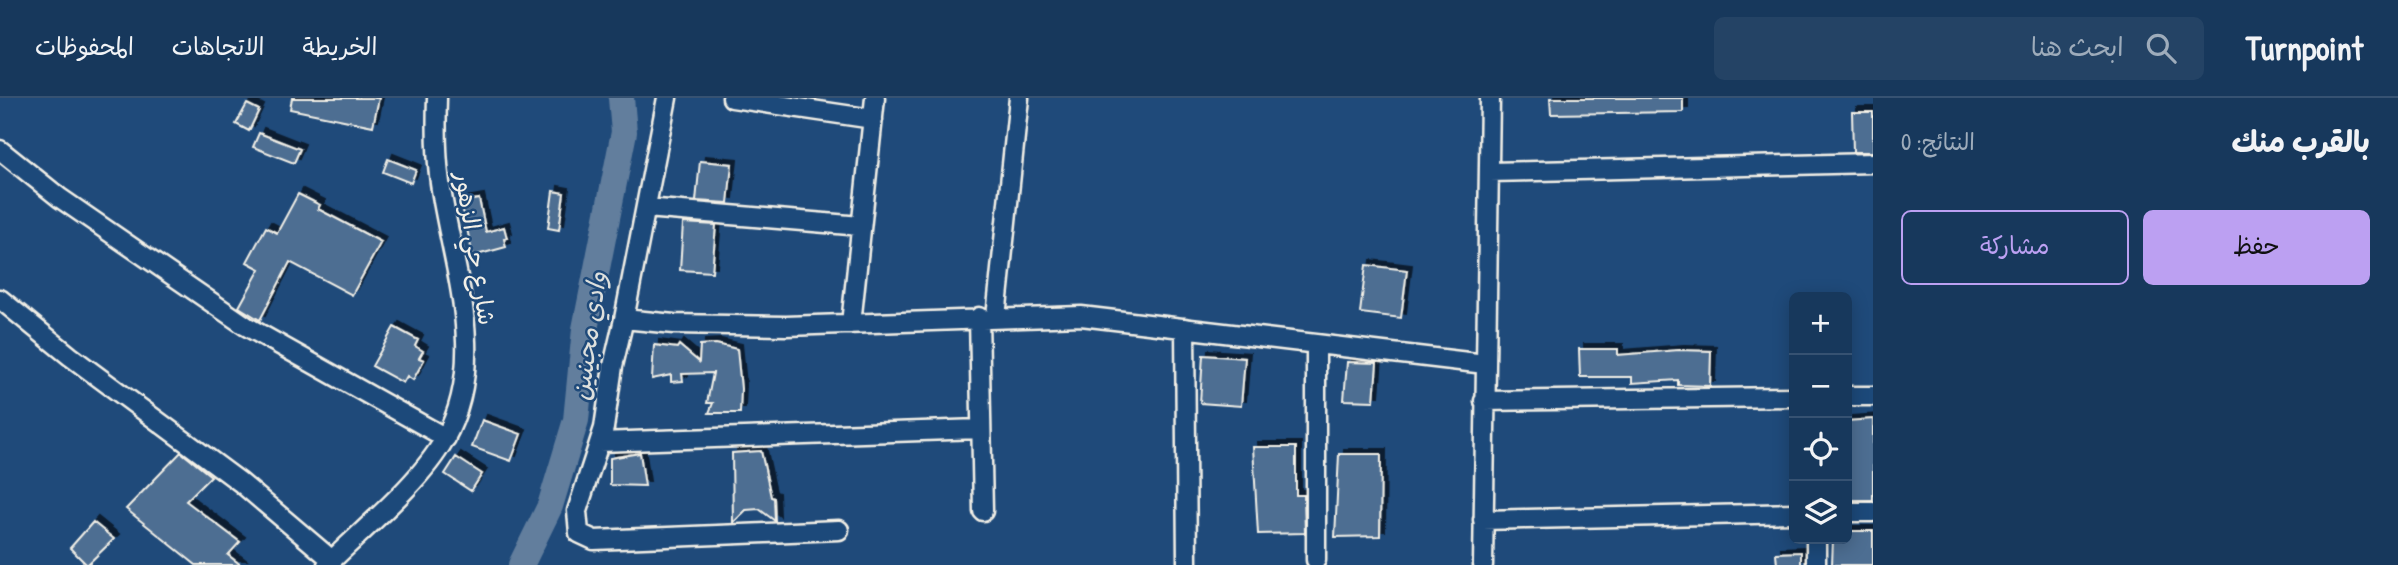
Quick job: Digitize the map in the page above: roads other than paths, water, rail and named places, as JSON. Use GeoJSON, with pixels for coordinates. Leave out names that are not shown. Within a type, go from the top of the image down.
{"type":"FeatureCollection","features":[{"type":"Feature","properties":{"kind":"street","name":"شارع حي الزهور"},"geometry":{"type":"LineString","coordinates":[[330,563],[419,472],[446,438],[464,380],[466,319],[440,185],[436,125],[438,98]]}},
{"type":"Feature","properties":{"kind":"street"},"geometry":{"type":"LineString","coordinates":[[667,98],[618,338],[600,442],[577,511],[579,533],[586,538],[839,530]]}},
{"type":"Feature","properties":{"kind":"street"},"geometry":{"type":"LineString","coordinates":[[732,98],[873,118]]}},
{"type":"Feature","properties":{"kind":"street"},"geometry":{"type":"LineString","coordinates":[[851,324],[875,98]]}},
{"type":"Feature","properties":{"kind":"street"},"geometry":{"type":"LineString","coordinates":[[983,511],[980,429],[988,317],[1019,98]]}},
{"type":"Feature","properties":{"kind":"street"},"geometry":{"type":"LineString","coordinates":[[1483,565],[1490,98]]}},
{"type":"Feature","properties":{"kind":"street"},"geometry":{"type":"LineString","coordinates":[[0,150],[60,198],[246,326],[446,438]]}},
{"type":"Feature","properties":{"kind":"street"},"geometry":{"type":"LineString","coordinates":[[1490,172],[1873,163]]}},
{"type":"Feature","properties":{"kind":"street"},"geometry":{"type":"LineString","coordinates":[[646,208],[861,226]]}},
{"type":"Feature","properties":{"kind":"street"},"geometry":{"type":"LineString","coordinates":[[0,299],[70,356],[240,482],[330,563]]}},
{"type":"Feature","properties":{"kind":"street"},"geometry":{"type":"LineString","coordinates":[[624,318],[674,324],[851,324],[988,317],[1081,316],[1485,364]]}},
{"type":"Feature","properties":{"kind":"street"},"geometry":{"type":"LineString","coordinates":[[1185,328],[1187,563]]}},
{"type":"Feature","properties":{"kind":"street"},"geometry":{"type":"LineString","coordinates":[[1316,344],[1317,561]]}},
{"type":"Feature","properties":{"kind":"street"},"geometry":{"type":"LineString","coordinates":[[1852,396],[1873,396]]}},
{"type":"Feature","properties":{"kind":"street"},"geometry":{"type":"LineString","coordinates":[[1484,401],[1789,397]]}},
{"type":"Feature","properties":{"kind":"street"},"geometry":{"type":"LineString","coordinates":[[600,442],[980,429]]}},
{"type":"Feature","properties":{"kind":"street"},"geometry":{"type":"LineString","coordinates":[[1852,512],[1873,512]]}},
{"type":"Feature","properties":{"kind":"street"},"geometry":{"type":"LineString","coordinates":[[1483,520],[1789,513]]}},
{"type":"Feature","properties":{"kind":"street"},"geometry":{"type":"LineString","coordinates":[[1816,544],[1816,565]]}},
{"type":"Feature","properties":{"kind":"waterway","name":"وادي مجينين"},"geometry":{"type":"LineString","coordinates":[[521,565],[550,506],[576,420],[585,329],[624,132],[621,98]]}}]}
